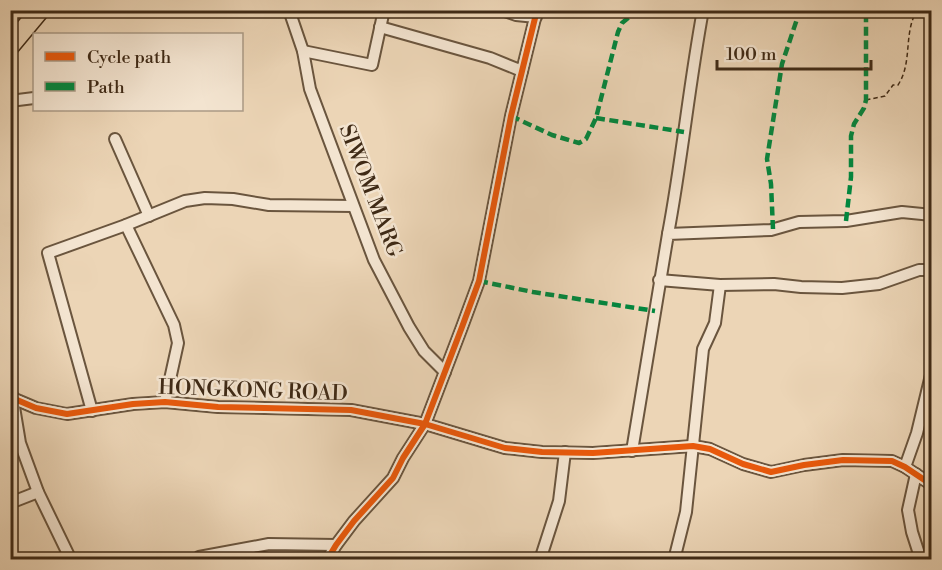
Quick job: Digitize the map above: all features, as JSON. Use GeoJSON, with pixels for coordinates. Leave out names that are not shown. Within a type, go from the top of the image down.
{"type":"FeatureCollection","features":[{"type":"Feature","properties":{"kind":"main road"},"geometry":{"type":"LineString","coordinates":[[10,46],[40,10]]}},
{"type":"Feature","properties":{"kind":"street","name":"SIWOM MARG"},"geometry":{"type":"LineString","coordinates":[[289,10],[303,51],[310,89],[374,260],[424,351],[445,372]]}},
{"type":"Feature","properties":{"kind":"street"},"geometry":{"type":"LineString","coordinates":[[303,51],[372,65],[384,10]]}},
{"type":"Feature","properties":{"kind":"street"},"geometry":{"type":"LineString","coordinates":[[327,560],[336,545],[393,478],[425,424],[479,281],[511,116],[537,14],[516,15],[502,10]]}},
{"type":"Feature","properties":{"kind":"street"},"geometry":{"type":"LineString","coordinates":[[632,451],[659,280],[677,186],[703,10]]}},
{"type":"Feature","properties":{"kind":"street"},"geometry":{"type":"LineString","coordinates":[[380,27],[490,58],[522,71]]}},
{"type":"Feature","properties":{"kind":"street"},"geometry":{"type":"LineString","coordinates":[[10,101],[33,98]]}},
{"type":"Feature","properties":{"kind":"street"},"geometry":{"type":"LineString","coordinates":[[115,139],[149,216]]}},
{"type":"Feature","properties":{"kind":"street"},"geometry":{"type":"LineString","coordinates":[[92,411],[48,253],[185,201],[205,198],[232,199],[269,205],[353,206]]}},
{"type":"Feature","properties":{"kind":"street"},"geometry":{"type":"LineString","coordinates":[[668,234],[771,230],[799,222],[846,221],[902,212],[932,215]]}},
{"type":"Feature","properties":{"kind":"street"},"geometry":{"type":"LineString","coordinates":[[126,225],[174,324],[178,343],[165,402]]}},
{"type":"Feature","properties":{"kind":"street"},"geometry":{"type":"LineString","coordinates":[[659,280],[720,285],[774,284],[842,288],[879,284],[919,270],[932,270]]}},
{"type":"Feature","properties":{"kind":"street"},"geometry":{"type":"LineString","coordinates":[[674,560],[686,512],[703,349],[715,323],[720,285]]}},
{"type":"Feature","properties":{"kind":"street"},"geometry":{"type":"LineString","coordinates":[[905,466],[917,433],[932,371]]}},
{"type":"Feature","properties":{"kind":"street"},"geometry":{"type":"LineString","coordinates":[[11,395],[20,443],[38,492],[71,560]]}},
{"type":"Feature","properties":{"kind":"street","name":"HONGKONG ROAD"},"geometry":{"type":"LineString","coordinates":[[11,395],[36,408],[67,414],[133,404],[165,402],[218,407],[351,410],[425,424],[505,448],[565,452],[632,451],[693,446]]}},
{"type":"Feature","properties":{"kind":"street"},"geometry":{"type":"LineString","coordinates":[[693,446],[710,449],[743,465],[771,472],[843,460],[892,461],[905,466],[932,485]]}},
{"type":"Feature","properties":{"kind":"street"},"geometry":{"type":"LineString","coordinates":[[540,560],[559,501],[565,452]]}},
{"type":"Feature","properties":{"kind":"street"},"geometry":{"type":"LineString","coordinates":[[915,474],[908,510],[921,560]]}},
{"type":"Feature","properties":{"kind":"street"},"geometry":{"type":"LineString","coordinates":[[10,503],[38,492]]}},
{"type":"Feature","properties":{"kind":"street"},"geometry":{"type":"LineString","coordinates":[[199,556],[269,544],[336,545]]}},
{"type":"Feature","properties":{"kind":"path"},"geometry":{"type":"LineString","coordinates":[[866,100],[885,96],[893,85],[898,85],[903,77],[907,62],[909,32],[917,10]]}},
{"type":"Feature","properties":{"kind":"marked path"},"geometry":{"type":"LineString","coordinates":[[511,116],[552,135],[579,143],[586,139],[596,118],[618,32],[622,23],[638,10]]}},
{"type":"Feature","properties":{"kind":"marked path"},"geometry":{"type":"LineString","coordinates":[[773,229],[771,184],[767,159],[782,64],[800,10]]}},
{"type":"Feature","properties":{"kind":"marked path"},"geometry":{"type":"LineString","coordinates":[[846,221],[851,177],[851,136],[854,124],[866,100],[866,10]]}},
{"type":"Feature","properties":{"kind":"marked path"},"geometry":{"type":"LineString","coordinates":[[596,118],[684,132]]}},
{"type":"Feature","properties":{"kind":"marked path"},"geometry":{"type":"LineString","coordinates":[[479,281],[655,311]]}},
{"type":"Feature","properties":{"kind":"marked path"},"geometry":{"type":"LineString","coordinates":[[187,560],[199,557]]}},
{"type":"Feature","properties":{"kind":"cycle path"},"geometry":{"type":"LineString","coordinates":[[327,560],[354,521],[393,478],[425,424],[479,281],[511,116],[537,10]]}},
{"type":"Feature","properties":{"kind":"cycle path"},"geometry":{"type":"LineString","coordinates":[[10,397],[36,408],[67,414],[133,404],[165,402],[218,407],[351,410],[425,424],[505,448],[542,452],[593,453],[693,446],[710,449],[743,464],[771,472],[843,460],[892,461],[932,485]]}}]}
